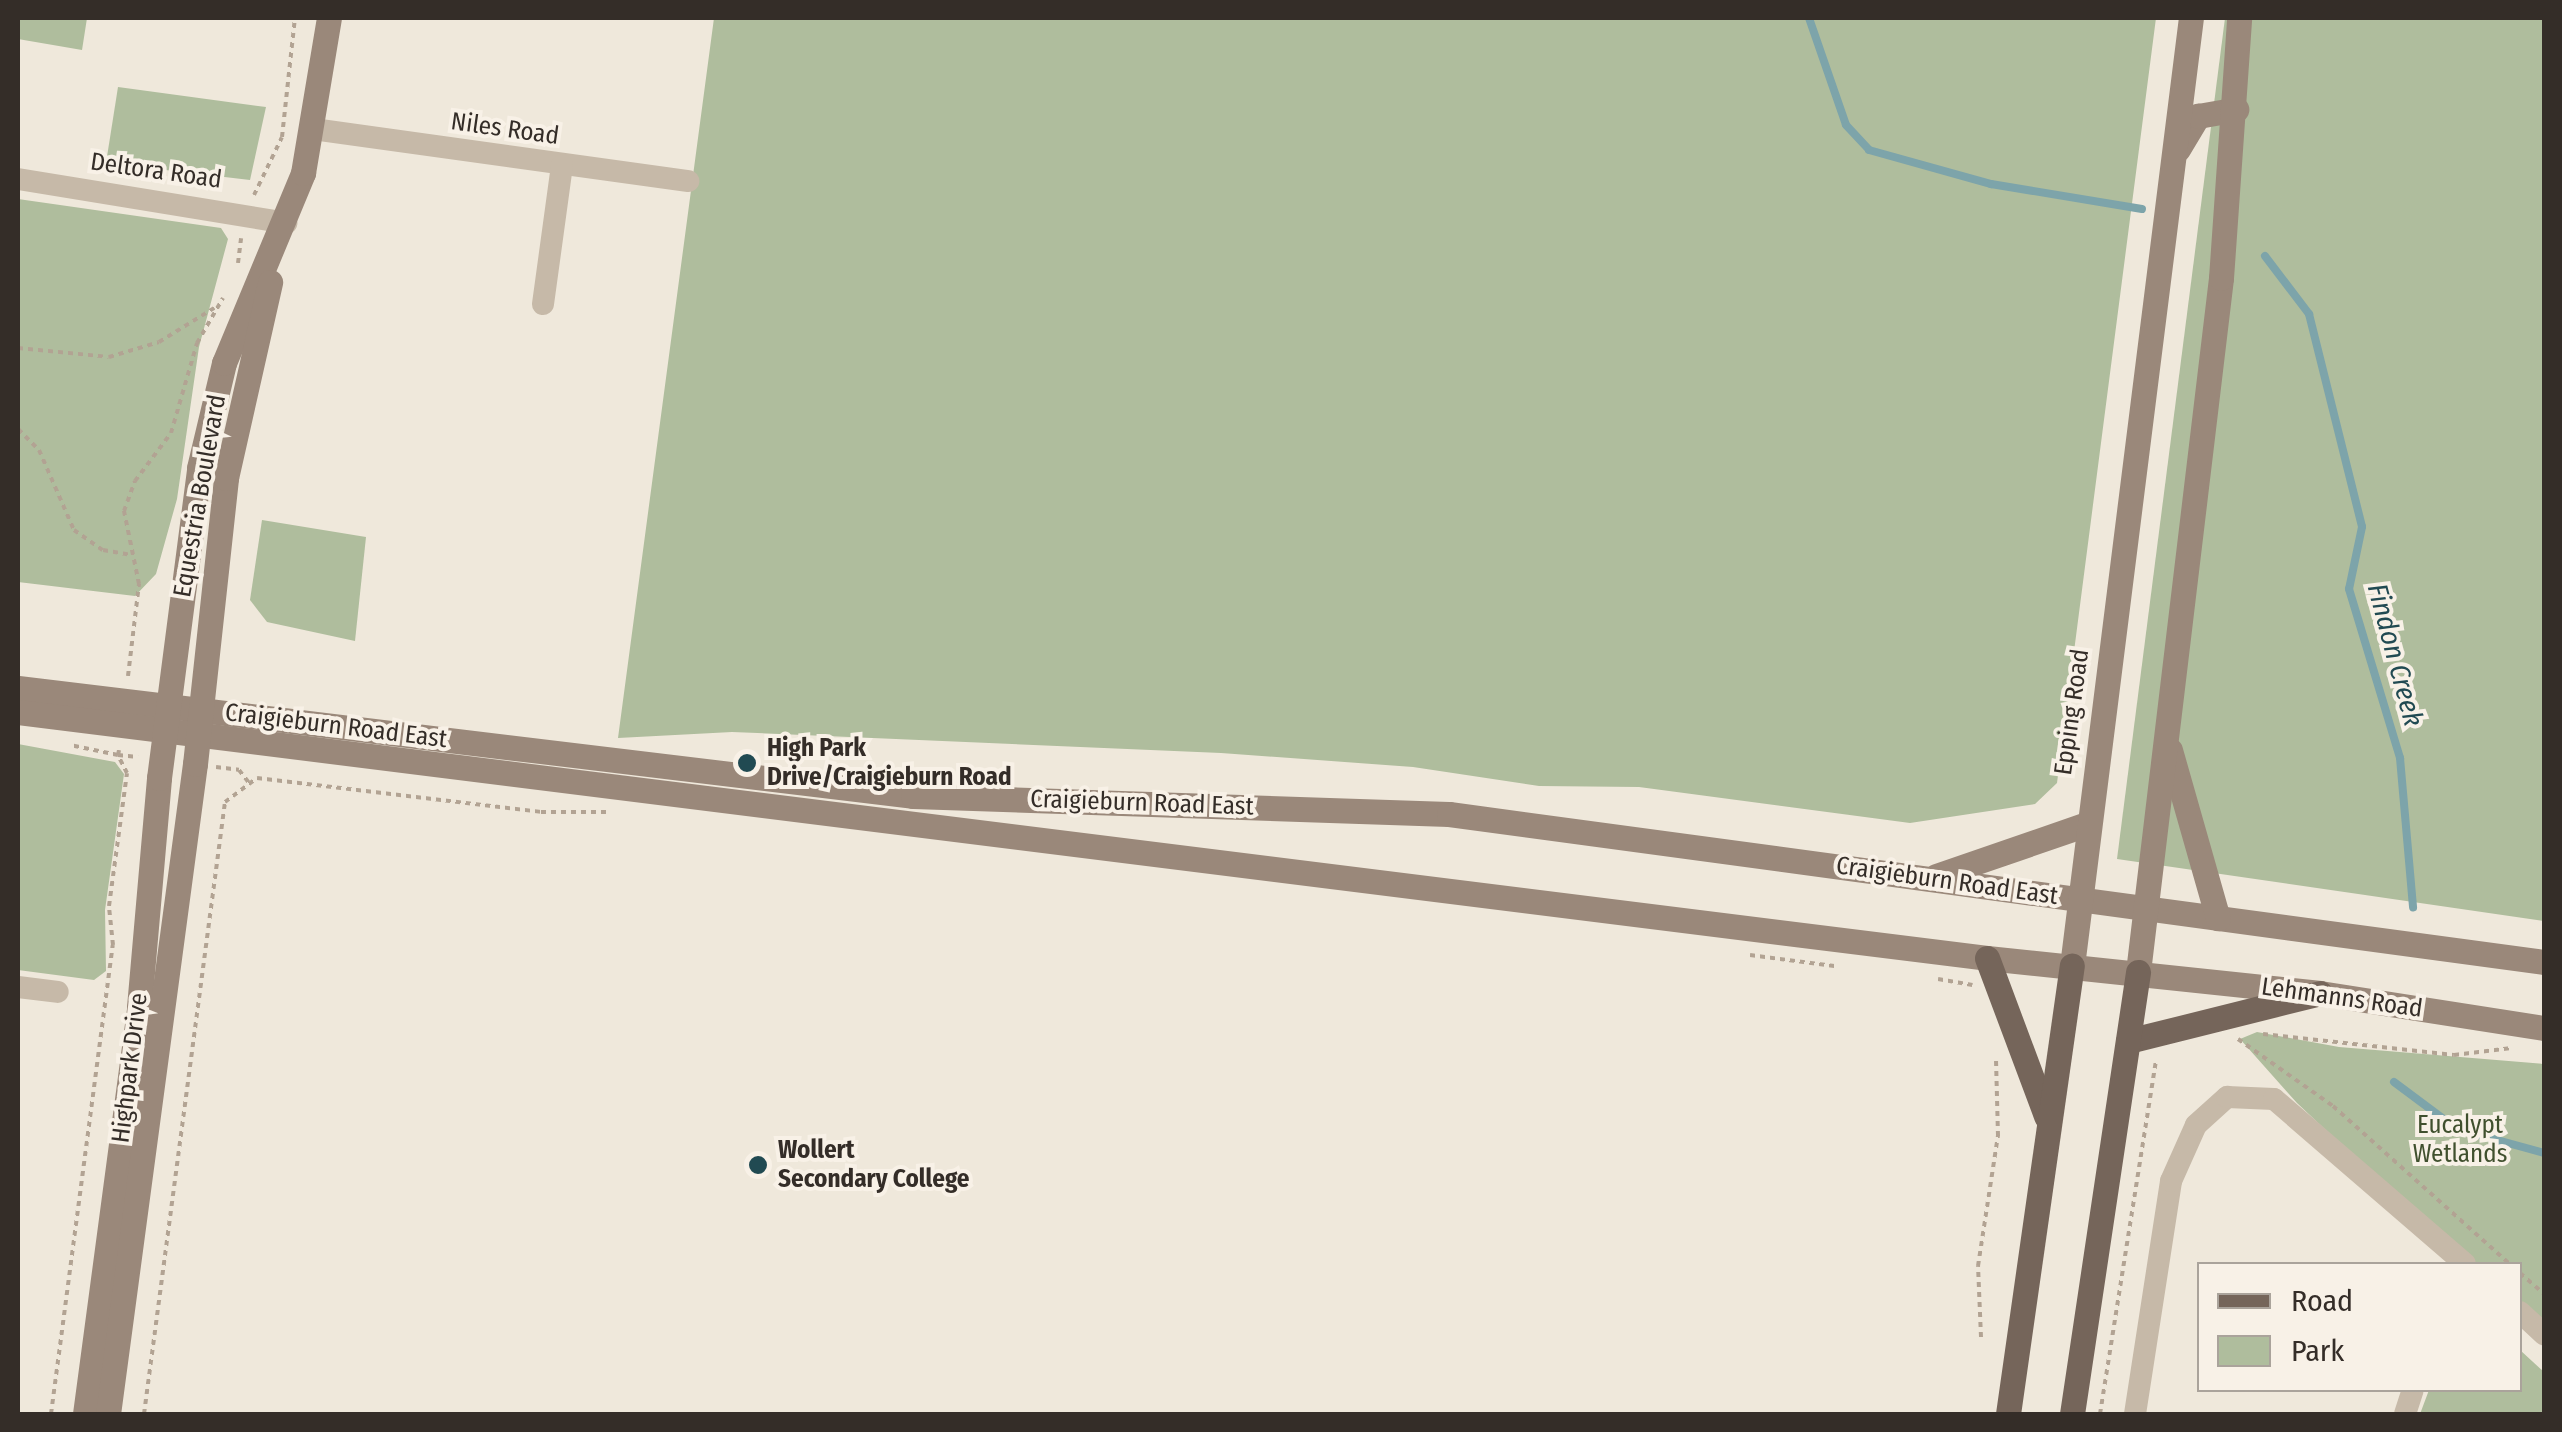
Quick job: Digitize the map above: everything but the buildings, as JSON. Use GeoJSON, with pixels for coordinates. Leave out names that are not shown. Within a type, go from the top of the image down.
{"type":"FeatureCollection","features":[{"type":"Feature","properties":{"kind":"main road","name":"Equestria Boulevard"},"geometry":{"type":"LineString","coordinates":[[197,723],[237,414],[313,129],[329,18]]}},
{"type":"Feature","properties":{"kind":"main road","name":"Epping Road"},"geometry":{"type":"LineString","coordinates":[[2008,1414],[2072,966],[2191,18]]}},
{"type":"Feature","properties":{"kind":"main road"},"geometry":{"type":"LineString","coordinates":[[2072,1414],[2146,908],[2236,108],[2239,18]]}},
{"type":"Feature","properties":{"kind":"main road"},"geometry":{"type":"LineString","coordinates":[[2173,157],[2198,116],[2236,108]]}},
{"type":"Feature","properties":{"kind":"main road","name":"Equestria Boulevard"},"geometry":{"type":"LineString","coordinates":[[167,720],[206,428],[243,315],[286,223]]}},
{"type":"Feature","properties":{"kind":"main road","name":"Craigieburn Road East"},"geometry":{"type":"LineString","coordinates":[[18,688],[167,720],[550,755],[912,796],[1448,814],[2146,908]]}},
{"type":"Feature","properties":{"kind":"main road","name":"Craigieburn Road East"},"geometry":{"type":"LineString","coordinates":[[18,712],[124,713]]}},
{"type":"Feature","properties":{"kind":"main road","name":"Highpark Drive"},"geometry":{"type":"LineString","coordinates":[[84,1414],[139,1007],[167,720]]}},
{"type":"Feature","properties":{"kind":"main road","name":"Craigieburn Road East"},"geometry":{"type":"LineString","coordinates":[[197,723],[704,793],[1987,958],[2138,972]]}},
{"type":"Feature","properties":{"kind":"main road","name":"Highpark Drive"},"geometry":{"type":"LineString","coordinates":[[108,1414],[197,723]]}},
{"type":"Feature","properties":{"kind":"main road"},"geometry":{"type":"LineString","coordinates":[[2166,736],[2218,918]]}},
{"type":"Feature","properties":{"kind":"main road"},"geometry":{"type":"LineString","coordinates":[[1928,878],[2087,824]]}},
{"type":"Feature","properties":{"kind":"main road"},"geometry":{"type":"LineString","coordinates":[[2146,908],[2544,962]]}},
{"type":"Feature","properties":{"kind":"main road"},"geometry":{"type":"LineString","coordinates":[[1987,958],[2048,1121]]}},
{"type":"Feature","properties":{"kind":"main road","name":"Lehmanns Road"},"geometry":{"type":"LineString","coordinates":[[2138,972],[2320,993],[2543,1028]]}},
{"type":"Feature","properties":{"kind":"main road"},"geometry":{"type":"LineString","coordinates":[[2128,1041],[2320,993]]}},
{"type":"Feature","properties":{"kind":"street","name":"Niles Road"},"geometry":{"type":"LineString","coordinates":[[313,129],[688,182]]}},
{"type":"Feature","properties":{"kind":"street"},"geometry":{"type":"LineString","coordinates":[[544,304],[562,165]]}},
{"type":"Feature","properties":{"kind":"street","name":"Deltora Road"},"geometry":{"type":"LineString","coordinates":[[18,180],[248,212],[286,223]]}},
{"type":"Feature","properties":{"kind":"street"},"geometry":{"type":"LineString","coordinates":[[18,986],[58,992]]}},
{"type":"Feature","properties":{"kind":"street"},"geometry":{"type":"LineString","coordinates":[[2135,1414],[2165,1202],[2196,1125],[2216,1102],[2238,1094],[2274,1100],[2463,1262]]}},
{"type":"Feature","properties":{"kind":"street"},"geometry":{"type":"LineString","coordinates":[[2522,1314],[2544,1334]]}},
{"type":"Feature","properties":{"kind":"path"},"geometry":{"type":"LineString","coordinates":[[238,270],[248,212],[282,138],[295,18]]}},
{"type":"Feature","properties":{"kind":"path"},"geometry":{"type":"LineString","coordinates":[[51,1414],[112,945],[108,906],[127,773],[118,755],[138,600],[124,521],[129,494],[172,433],[198,343],[226,294]]}},
{"type":"Feature","properties":{"kind":"path"},"geometry":{"type":"LineString","coordinates":[[18,350],[80,358],[137,351],[218,305]]}},
{"type":"Feature","properties":{"kind":"path"},"geometry":{"type":"LineString","coordinates":[[18,429],[40,450],[74,530],[93,546],[132,556]]}},
{"type":"Feature","properties":{"kind":"path"},"geometry":{"type":"LineString","coordinates":[[68,744],[118,755]]}},
{"type":"Feature","properties":{"kind":"path"},"geometry":{"type":"LineString","coordinates":[[144,1414],[225,802],[257,778],[541,812],[613,810]]}},
{"type":"Feature","properties":{"kind":"path"},"geometry":{"type":"LineString","coordinates":[[1745,954],[1837,966]]}},
{"type":"Feature","properties":{"kind":"path"},"geometry":{"type":"LineString","coordinates":[[1922,976],[1972,984],[1978,992]]}},
{"type":"Feature","properties":{"kind":"path"},"geometry":{"type":"LineString","coordinates":[[2508,1262],[2332,1106],[2230,1034],[2454,1055],[2518,1046],[2543,1028]]}},
{"type":"Feature","properties":{"kind":"path"},"geometry":{"type":"LineString","coordinates":[[2100,1414],[2150,1076],[2161,1051]]}},
{"type":"Feature","properties":{"kind":"path"},"geometry":{"type":"LineString","coordinates":[[1981,1337],[1978,1266],[1998,1136],[1995,1052]]}},
{"type":"Feature","properties":{"kind":"path"},"geometry":{"type":"LineString","coordinates":[[2522,1275],[2544,1294]]}},
{"type":"Feature","properties":{"kind":"green space"},"geometry":{"type":"Polygon","coordinates":[[[18,18],[87,18],[82,50],[18,39],[18,18]]]}},
{"type":"Feature","properties":{"kind":"green space"},"geometry":{"type":"Polygon","coordinates":[[[714,18],[2156,18],[2057,783],[2035,804],[1910,823],[1639,787],[1539,786],[1413,767],[1221,753],[732,732],[618,738],[714,18]]]}},
{"type":"Feature","properties":{"kind":"green space"},"geometry":{"type":"Polygon","coordinates":[[[2225,18],[2544,18],[2544,921],[2117,859],[2225,18]]]}},
{"type":"Feature","properties":{"kind":"green space"},"geometry":{"type":"Polygon","coordinates":[[[118,87],[266,107],[250,180],[106,163],[118,87]]]}},
{"type":"Feature","properties":{"kind":"green space"},"geometry":{"type":"Polygon","coordinates":[[[18,199],[221,228],[228,239],[199,347],[177,499],[156,574],[135,596],[18,582],[18,199]]]}},
{"type":"Feature","properties":{"kind":"green space"},"geometry":{"type":"Polygon","coordinates":[[[262,520],[366,537],[355,641],[267,622],[250,600],[262,520]]]}},
{"type":"Feature","properties":{"kind":"green space"},"geometry":{"type":"Polygon","coordinates":[[[18,744],[115,762],[124,774],[105,910],[106,971],[94,980],[18,970],[18,744]]]}},
{"type":"Feature","properties":{"kind":"green space","name":"Eucalypt Wetlands"},"geometry":{"type":"Polygon","coordinates":[[[2257,1032],[2339,1047],[2544,1064],[2544,1332],[2522,1312],[2522,1262],[2466,1262],[2297,1103],[2240,1039],[2257,1032]]]}},
{"type":"Feature","properties":{"kind":"green space"},"geometry":{"type":"Polygon","coordinates":[[[2522,1352],[2544,1372],[2544,1414],[2420,1414],[2428,1392],[2522,1392],[2522,1352]]]}},
{"type":"Feature","properties":{"kind":"waterway","name":"Findon Creek"},"geometry":{"type":"LineString","coordinates":[[1809,18],[1846,125],[1869,150],[1991,184],[2142,209]]}},
{"type":"Feature","properties":{"kind":"waterway","name":"Findon Creek"},"geometry":{"type":"LineString","coordinates":[[2265,256],[2309,314],[2362,527],[2349,589],[2400,758],[2413,907]]}},
{"type":"Feature","properties":{"kind":"waterway","name":"Findon Creek"},"geometry":{"type":"LineString","coordinates":[[2394,1082],[2457,1129],[2544,1153]]}},
{"type":"Feature","properties":{"kind":"place","name":"High Park Drive/Craigieburn Road"},"geometry":{"type":"Point","coordinates":[747,763]}},
{"type":"Feature","properties":{"kind":"place","name":"Wollert Secondary College"},"geometry":{"type":"Point","coordinates":[758,1165]}}]}
